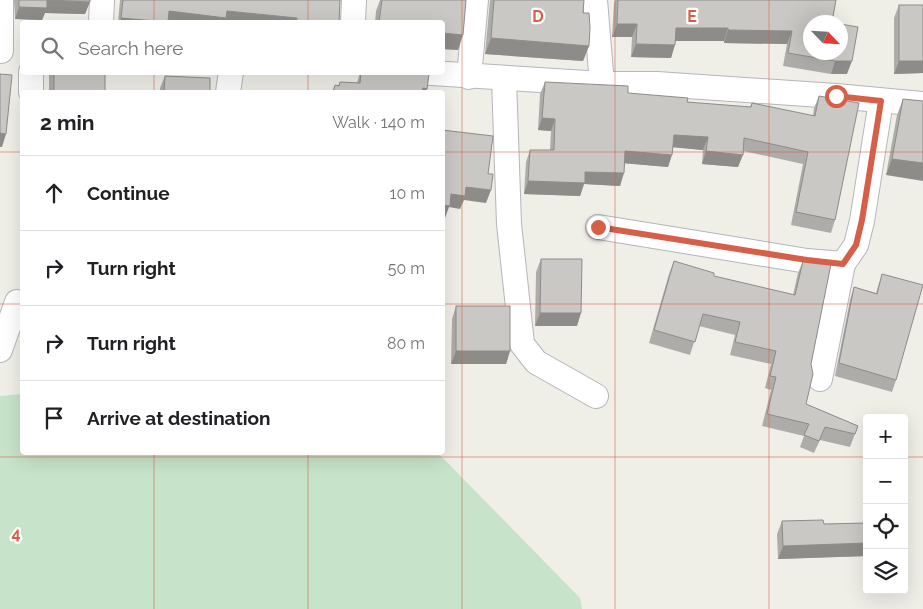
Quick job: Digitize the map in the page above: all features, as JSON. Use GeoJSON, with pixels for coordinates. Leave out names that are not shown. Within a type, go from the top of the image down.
{"type":"FeatureCollection","features":[{"type":"Feature","properties":{"kind":"street"},"geometry":{"type":"LineString","coordinates":[[1,0],[8,51]]}},
{"type":"Feature","properties":{"kind":"street"},"geometry":{"type":"LineString","coordinates":[[100,20],[102,0]]}},
{"type":"Feature","properties":{"kind":"street"},"geometry":{"type":"LineString","coordinates":[[353,20],[354,0]]}},
{"type":"Feature","properties":{"kind":"street"},"geometry":{"type":"LineString","coordinates":[[469,77],[476,0]]}},
{"type":"Feature","properties":{"kind":"street"},"geometry":{"type":"LineString","coordinates":[[595,0],[602,84]]}},
{"type":"Feature","properties":{"kind":"street"},"geometry":{"type":"LineString","coordinates":[[31,75],[31,90]]}},
{"type":"Feature","properties":{"kind":"street"},"geometry":{"type":"LineString","coordinates":[[228,90],[231,75]]}},
{"type":"Feature","properties":{"kind":"street"},"geometry":{"type":"LineString","coordinates":[[445,75],[602,84],[658,84],[923,104]]}},
{"type":"Feature","properties":{"kind":"street"},"geometry":{"type":"LineString","coordinates":[[504,78],[510,224],[522,344],[536,362],[596,396]]}},
{"type":"Feature","properties":{"kind":"street"},"geometry":{"type":"LineString","coordinates":[[820,379],[843,264],[856,245],[862,220],[881,101]]}},
{"type":"Feature","properties":{"kind":"street"},"geometry":{"type":"LineString","coordinates":[[598,227],[843,264]]}},
{"type":"Feature","properties":{"kind":"street"},"geometry":{"type":"LineString","coordinates":[[0,350],[13,301]]}},
{"type":"Feature","properties":{"kind":"green space"},"geometry":{"type":"Polygon","coordinates":[[[20,394],[20,455],[440,455],[580,598],[582,609],[0,609],[0,396],[20,394]]]}},
{"type":"Feature","properties":{"kind":"building"},"geometry":{"type":"Polygon","coordinates":[[[19,0],[47,0],[47,8],[19,7],[19,0]]]}},
{"type":"Feature","properties":{"kind":"building"},"geometry":{"type":"Polygon","coordinates":[[[47,0],[90,0],[90,2],[47,0]]]}},
{"type":"Feature","properties":{"kind":"building"},"geometry":{"type":"Polygon","coordinates":[[[123,0],[340,0],[339,20],[297,20],[297,18],[227,11],[226,18],[169,11],[168,20],[121,18],[123,0]]]}},
{"type":"Feature","properties":{"kind":"building"},"geometry":{"type":"Polygon","coordinates":[[[382,0],[466,0],[463,35],[445,33],[445,20],[379,20],[382,0]]]}},
{"type":"Feature","properties":{"kind":"building"},"geometry":{"type":"Polygon","coordinates":[[[494,0],[584,0],[583,13],[589,13],[589,46],[491,38],[494,0]]]}},
{"type":"Feature","properties":{"kind":"building"},"geometry":{"type":"Polygon","coordinates":[[[618,0],[836,0],[833,15],[803,15],[803,56],[788,53],[792,31],[676,28],[675,45],[636,44],[637,24],[617,24],[618,0]]]}},
{"type":"Feature","properties":{"kind":"building"},"geometry":{"type":"Polygon","coordinates":[[[899,5],[923,5],[923,61],[899,61],[899,5]]]}},
{"type":"Feature","properties":{"kind":"building"},"geometry":{"type":"Polygon","coordinates":[[[848,25],[858,27],[852,61],[829,60],[848,60],[848,25]]]}},
{"type":"Feature","properties":{"kind":"building"},"geometry":{"type":"Polygon","coordinates":[[[0,74],[12,75],[6,134],[0,133],[0,74]]]}},
{"type":"Feature","properties":{"kind":"building"},"geometry":{"type":"Polygon","coordinates":[[[54,75],[105,75],[105,90],[54,90],[54,75]]]}},
{"type":"Feature","properties":{"kind":"building"},"geometry":{"type":"Polygon","coordinates":[[[361,75],[429,75],[427,89],[423,88],[422,90],[334,90],[335,85],[339,86],[340,82],[360,83],[361,75]]]}},
{"type":"Feature","properties":{"kind":"building"},"geometry":{"type":"Polygon","coordinates":[[[165,76],[210,78],[210,90],[164,90],[165,76]]]}},
{"type":"Feature","properties":{"kind":"building"},"geometry":{"type":"Polygon","coordinates":[[[545,82],[628,86],[628,93],[688,98],[687,102],[751,107],[752,103],[815,116],[819,96],[859,103],[835,220],[796,212],[808,152],[744,138],[743,155],[706,151],[708,137],[674,135],[672,155],[625,151],[624,173],[585,172],[585,183],[528,181],[530,150],[554,150],[555,119],[542,118],[545,82]]]}},
{"type":"Feature","properties":{"kind":"building"},"geometry":{"type":"Polygon","coordinates":[[[903,99],[923,101],[923,163],[892,159],[903,99]]]}},
{"type":"Feature","properties":{"kind":"building"},"geometry":{"type":"Polygon","coordinates":[[[445,130],[493,136],[488,174],[493,174],[491,190],[466,187],[465,196],[451,194],[450,206],[445,205],[445,130]]]}},
{"type":"Feature","properties":{"kind":"building"},"geometry":{"type":"Polygon","coordinates":[[[541,259],[582,259],[581,313],[540,313],[541,259]]]}},
{"type":"Feature","properties":{"kind":"building"},"geometry":{"type":"Polygon","coordinates":[[[674,261],[714,273],[714,276],[795,295],[803,261],[831,264],[811,364],[813,374],[806,404],[858,426],[855,434],[825,427],[819,441],[804,435],[809,424],[767,414],[776,377],[770,376],[776,351],[735,342],[740,322],[703,314],[695,342],[654,330],[674,261]]]}},
{"type":"Feature","properties":{"kind":"building"},"geometry":{"type":"Polygon","coordinates":[[[882,274],[923,285],[896,380],[839,363],[854,287],[877,294],[882,274]]]}},
{"type":"Feature","properties":{"kind":"building"},"geometry":{"type":"Polygon","coordinates":[[[456,306],[510,306],[510,351],[456,351],[456,306]]]}},
{"type":"Feature","properties":{"kind":"building"},"geometry":{"type":"Polygon","coordinates":[[[823,520],[824,524],[863,523],[863,543],[783,546],[782,521],[823,520]]]}},
{"type":"Feature","properties":{"kind":"route"},"geometry":{"type":"LineString","coordinates":[[598,227],[843,264],[856,245],[862,220],[881,101],[836,96]]}}]}
